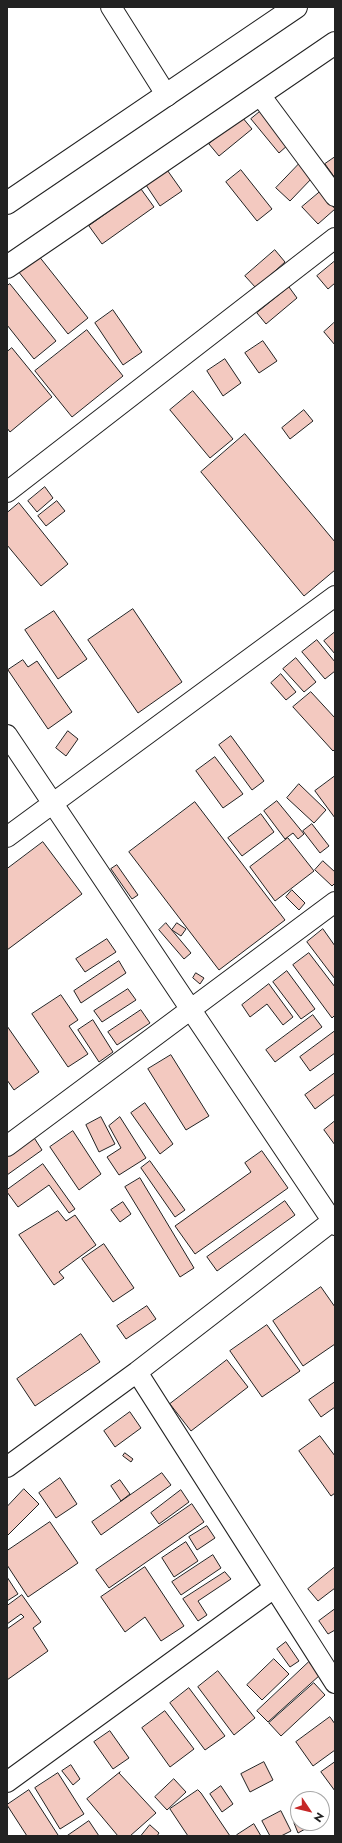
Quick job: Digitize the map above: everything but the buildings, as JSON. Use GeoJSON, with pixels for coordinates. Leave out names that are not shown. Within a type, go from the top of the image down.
{"type":"FeatureCollection","features":[{"type":"Feature","properties":{"kind":"main road"},"geometry":{"type":"LineString","coordinates":[[7,203],[167,96],[296,7]]}},
{"type":"Feature","properties":{"kind":"main road"},"geometry":{"type":"LineString","coordinates":[[7,267],[335,43]]}},
{"type":"Feature","properties":{"kind":"street"},"geometry":{"type":"LineString","coordinates":[[111,7],[167,96]]}},
{"type":"Feature","properties":{"kind":"street"},"geometry":{"type":"LineString","coordinates":[[260,95],[335,196]]}},
{"type":"Feature","properties":{"kind":"street"},"geometry":{"type":"LineString","coordinates":[[7,492],[335,238]]}},
{"type":"Feature","properties":{"kind":"street"},"geometry":{"type":"LineString","coordinates":[[7,836],[335,596]]}},
{"type":"Feature","properties":{"kind":"street"},"geometry":{"type":"LineString","coordinates":[[7,734],[52,804],[334,1221],[137,1372],[7,1467]]}},
{"type":"Feature","properties":{"kind":"street"},"geometry":{"type":"LineString","coordinates":[[7,1146],[335,902]]}},
{"type":"Feature","properties":{"kind":"street"},"geometry":{"type":"LineString","coordinates":[[137,1372],[335,1683]]}},
{"type":"Feature","properties":{"kind":"street"},"geometry":{"type":"LineString","coordinates":[[7,1782],[274,1588]]}}]}
